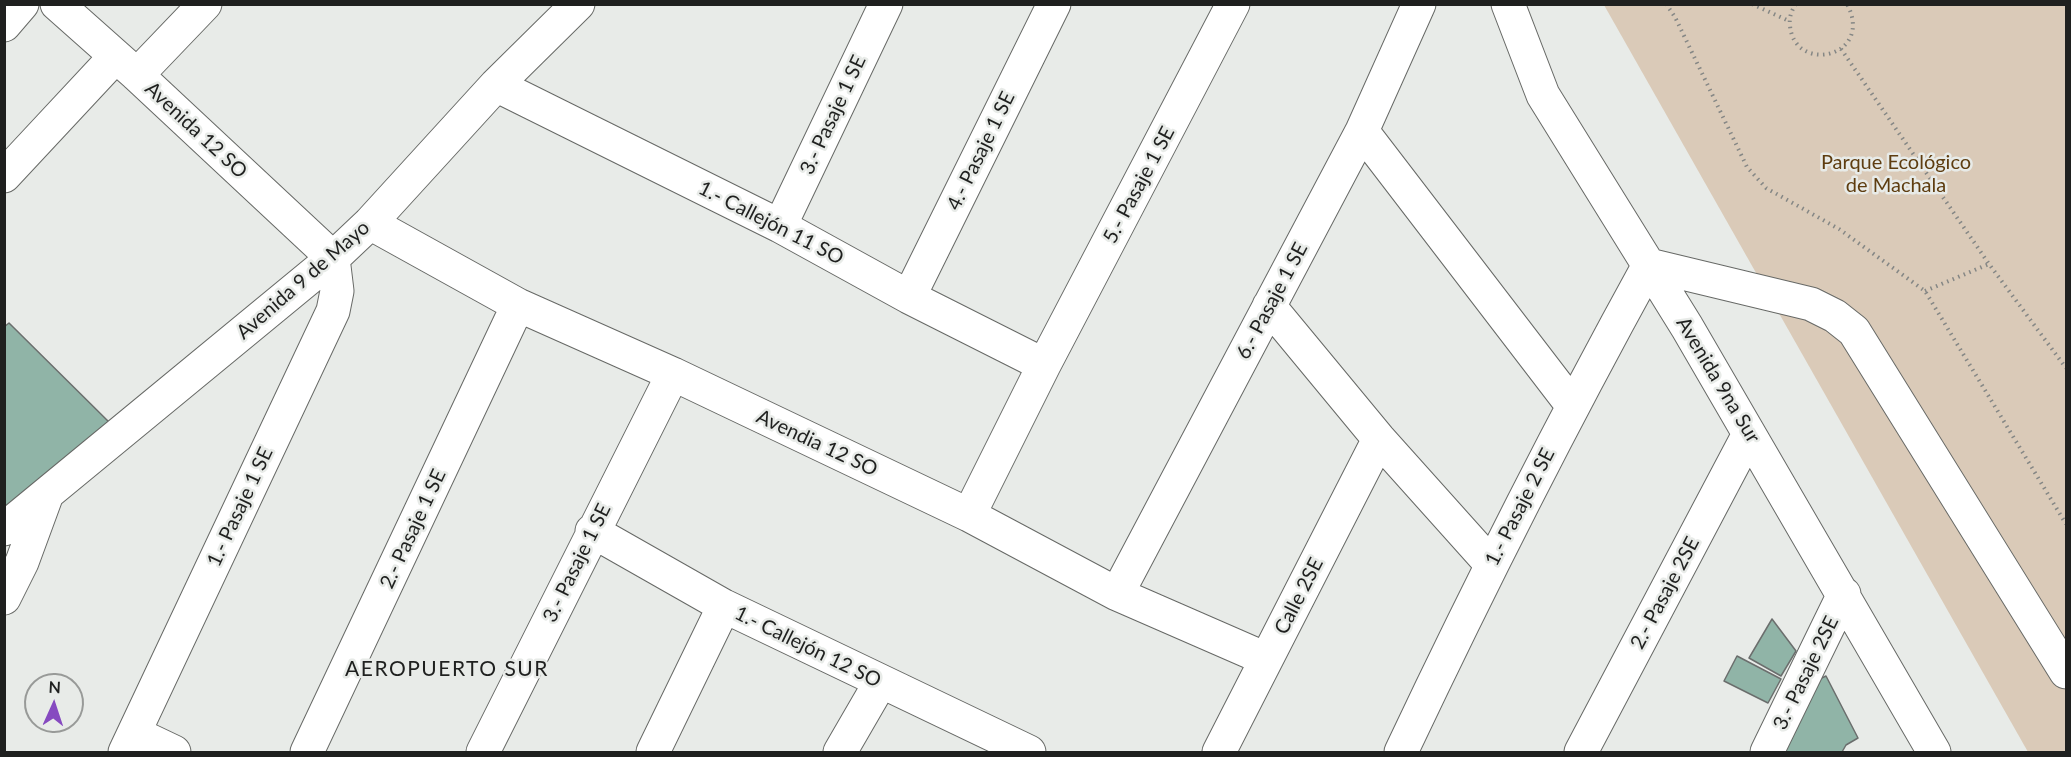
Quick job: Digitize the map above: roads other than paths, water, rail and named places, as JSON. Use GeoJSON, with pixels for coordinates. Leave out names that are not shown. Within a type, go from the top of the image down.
{"type":"FeatureCollection","features":[{"type":"Feature","properties":{"kind":"street"},"geometry":{"type":"LineString","coordinates":[[4,25],[22,4]]}},
{"type":"Feature","properties":{"kind":"street","name":"Avenida 12 SO"},"geometry":{"type":"LineString","coordinates":[[57,4],[333,258]]}},
{"type":"Feature","properties":{"kind":"street"},"geometry":{"type":"LineString","coordinates":[[4,176],[126,66],[204,4]]}},
{"type":"Feature","properties":{"kind":"street","name":"Avenida 9 de Mayo"},"geometry":{"type":"LineString","coordinates":[[4,530],[333,258],[369,223],[496,85],[578,4]]}},
{"type":"Feature","properties":{"kind":"street","name":"3.- Pasaje 1 SE"},"geometry":{"type":"LineString","coordinates":[[780,226],[886,4]]}},
{"type":"Feature","properties":{"kind":"street","name":"4.- Pasaje 1 SE"},"geometry":{"type":"LineString","coordinates":[[909,297],[1054,4]]}},
{"type":"Feature","properties":{"kind":"street","name":"5.- Pasaje 1 SE"},"geometry":{"type":"LineString","coordinates":[[969,515],[1044,365],[1233,4]]}},
{"type":"Feature","properties":{"kind":"street","name":"6.- Pasaje 1 SE"},"geometry":{"type":"LineString","coordinates":[[1117,594],[1362,131],[1419,4]]}},
{"type":"Feature","properties":{"kind":"street","name":"Avenida 9na Sur"},"geometry":{"type":"LineString","coordinates":[[1501,5],[1543,95],[1649,265],[1844,594],[1934,753]]}},
{"type":"Feature","properties":{"kind":"street","name":"1.- Callejón 11 SO"},"geometry":{"type":"LineString","coordinates":[[496,85],[780,226],[909,297],[1044,365]]}},
{"type":"Feature","properties":{"kind":"street"},"geometry":{"type":"LineString","coordinates":[[1362,131],[1572,405]]}},
{"type":"Feature","properties":{"kind":"street","name":"Avendia 12 SO"},"geometry":{"type":"LineString","coordinates":[[369,223],[518,305],[673,374],[969,515],[1117,594],[1266,659]]}},
{"type":"Feature","properties":{"kind":"street","name":"1.- Pasaje 1 SE"},"geometry":{"type":"LineString","coordinates":[[130,743],[333,311],[337,291],[333,258]]}},
{"type":"Feature","properties":{"kind":"street"},"geometry":{"type":"LineString","coordinates":[[1649,265],[1811,304],[1835,316],[1854,331],[2067,672]]}},
{"type":"Feature","properties":{"kind":"street","name":"1.- Pasaje 2 SE"},"geometry":{"type":"LineString","coordinates":[[1410,747],[1491,564],[1572,405],[1649,265]]}},
{"type":"Feature","properties":{"kind":"street","name":"2.- Pasaje 1 SE"},"geometry":{"type":"LineString","coordinates":[[307,753],[518,305]]}},
{"type":"Feature","properties":{"kind":"street"},"geometry":{"type":"LineString","coordinates":[[1269,306],[1379,439],[1491,564]]}},
{"type":"Feature","properties":{"kind":"street","name":"3.- Pasaje 1 SE"},"geometry":{"type":"LineString","coordinates":[[483,753],[592,531],[673,374]]}},
{"type":"Feature","properties":{"kind":"street","name":"2.- Pasaje 2SE"},"geometry":{"type":"LineString","coordinates":[[1581,753],[1749,434]]}},
{"type":"Feature","properties":{"kind":"street","name":"Calle 2SE"},"geometry":{"type":"LineString","coordinates":[[1219,753],[1379,439]]}},
{"type":"Feature","properties":{"kind":"street"},"geometry":{"type":"LineString","coordinates":[[4,598],[22,562],[48,494]]}},
{"type":"Feature","properties":{"kind":"street","name":"1.- Callejón 12 SO"},"geometry":{"type":"LineString","coordinates":[[592,531],[724,606],[1023,751]]}},
{"type":"Feature","properties":{"kind":"street","name":"3.- Pasaje 2SE"},"geometry":{"type":"LineString","coordinates":[[1767,753],[1844,594]]}},
{"type":"Feature","properties":{"kind":"street"},"geometry":{"type":"LineString","coordinates":[[652,753],[724,606]]}},
{"type":"Feature","properties":{"kind":"street"},"geometry":{"type":"LineString","coordinates":[[840,753],[880,683]]}},
{"type":"Feature","properties":{"kind":"street"},"geometry":{"type":"LineString","coordinates":[[130,743],[174,753]]}},
{"type":"Feature","properties":{"kind":"district","name":"AEROPUERTO SUR"},"geometry":{"type":"Point","coordinates":[447,669]}},
{"type":"Feature","properties":{"kind":"park label","name":"Parque Ecológico de Machala"},"geometry":{"type":"Point","coordinates":[1896,174]}}]}
